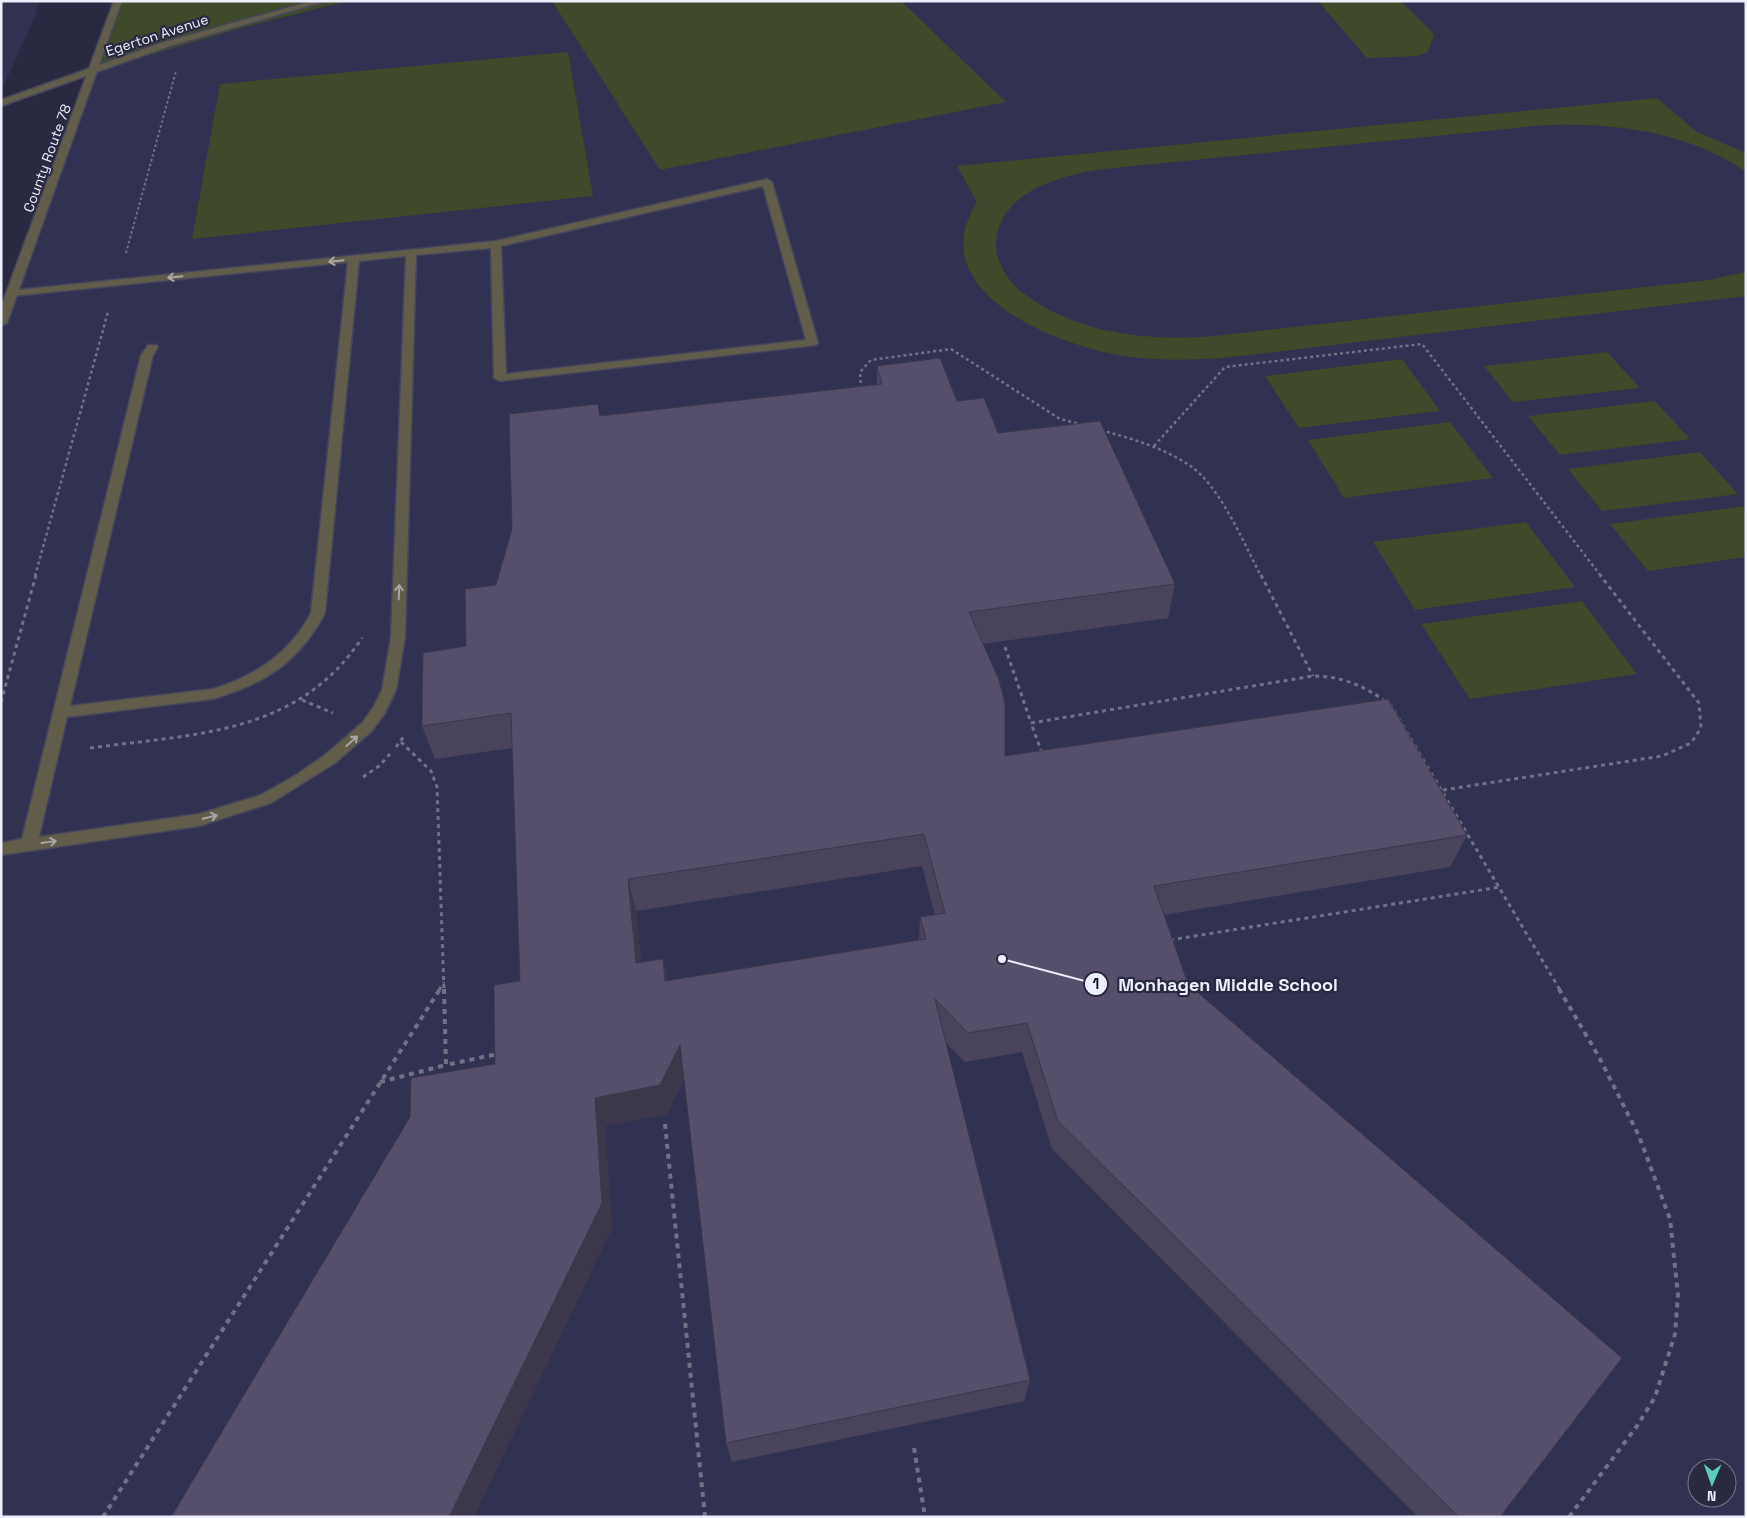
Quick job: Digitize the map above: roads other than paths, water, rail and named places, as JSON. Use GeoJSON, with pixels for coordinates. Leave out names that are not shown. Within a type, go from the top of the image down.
{"type":"FeatureCollection","features":[{"type":"Feature","properties":{"kind":"street","name":"County Route 78"},"geometry":{"type":"LineString","coordinates":[[1,324],[118,1]]}},
{"type":"Feature","properties":{"kind":"street","name":"Egerton Avenue"},"geometry":{"type":"LineString","coordinates":[[1,103],[164,45],[322,1]]}},
{"type":"Feature","properties":{"kind":"street"},"geometry":{"type":"LineString","coordinates":[[12,292],[496,244],[767,182],[812,343],[500,378],[496,244]]}},
{"type":"Feature","properties":{"kind":"street"},"geometry":{"type":"LineString","coordinates":[[1,849],[199,820],[258,802],[301,780],[338,753],[367,728],[380,709],[389,690],[398,637],[411,253]]}},
{"type":"Feature","properties":{"kind":"street"},"geometry":{"type":"LineString","coordinates":[[62,712],[213,694],[236,688],[260,676],[277,664],[295,650],[309,632],[318,613],[354,259]]}},
{"type":"Feature","properties":{"kind":"street"},"geometry":{"type":"LineString","coordinates":[[29,844],[147,354],[152,347]]}},
{"type":"Feature","properties":{"kind":"place","name":"Monhagen Middle School"},"geometry":{"type":"Point","coordinates":[1002,959]}}]}
